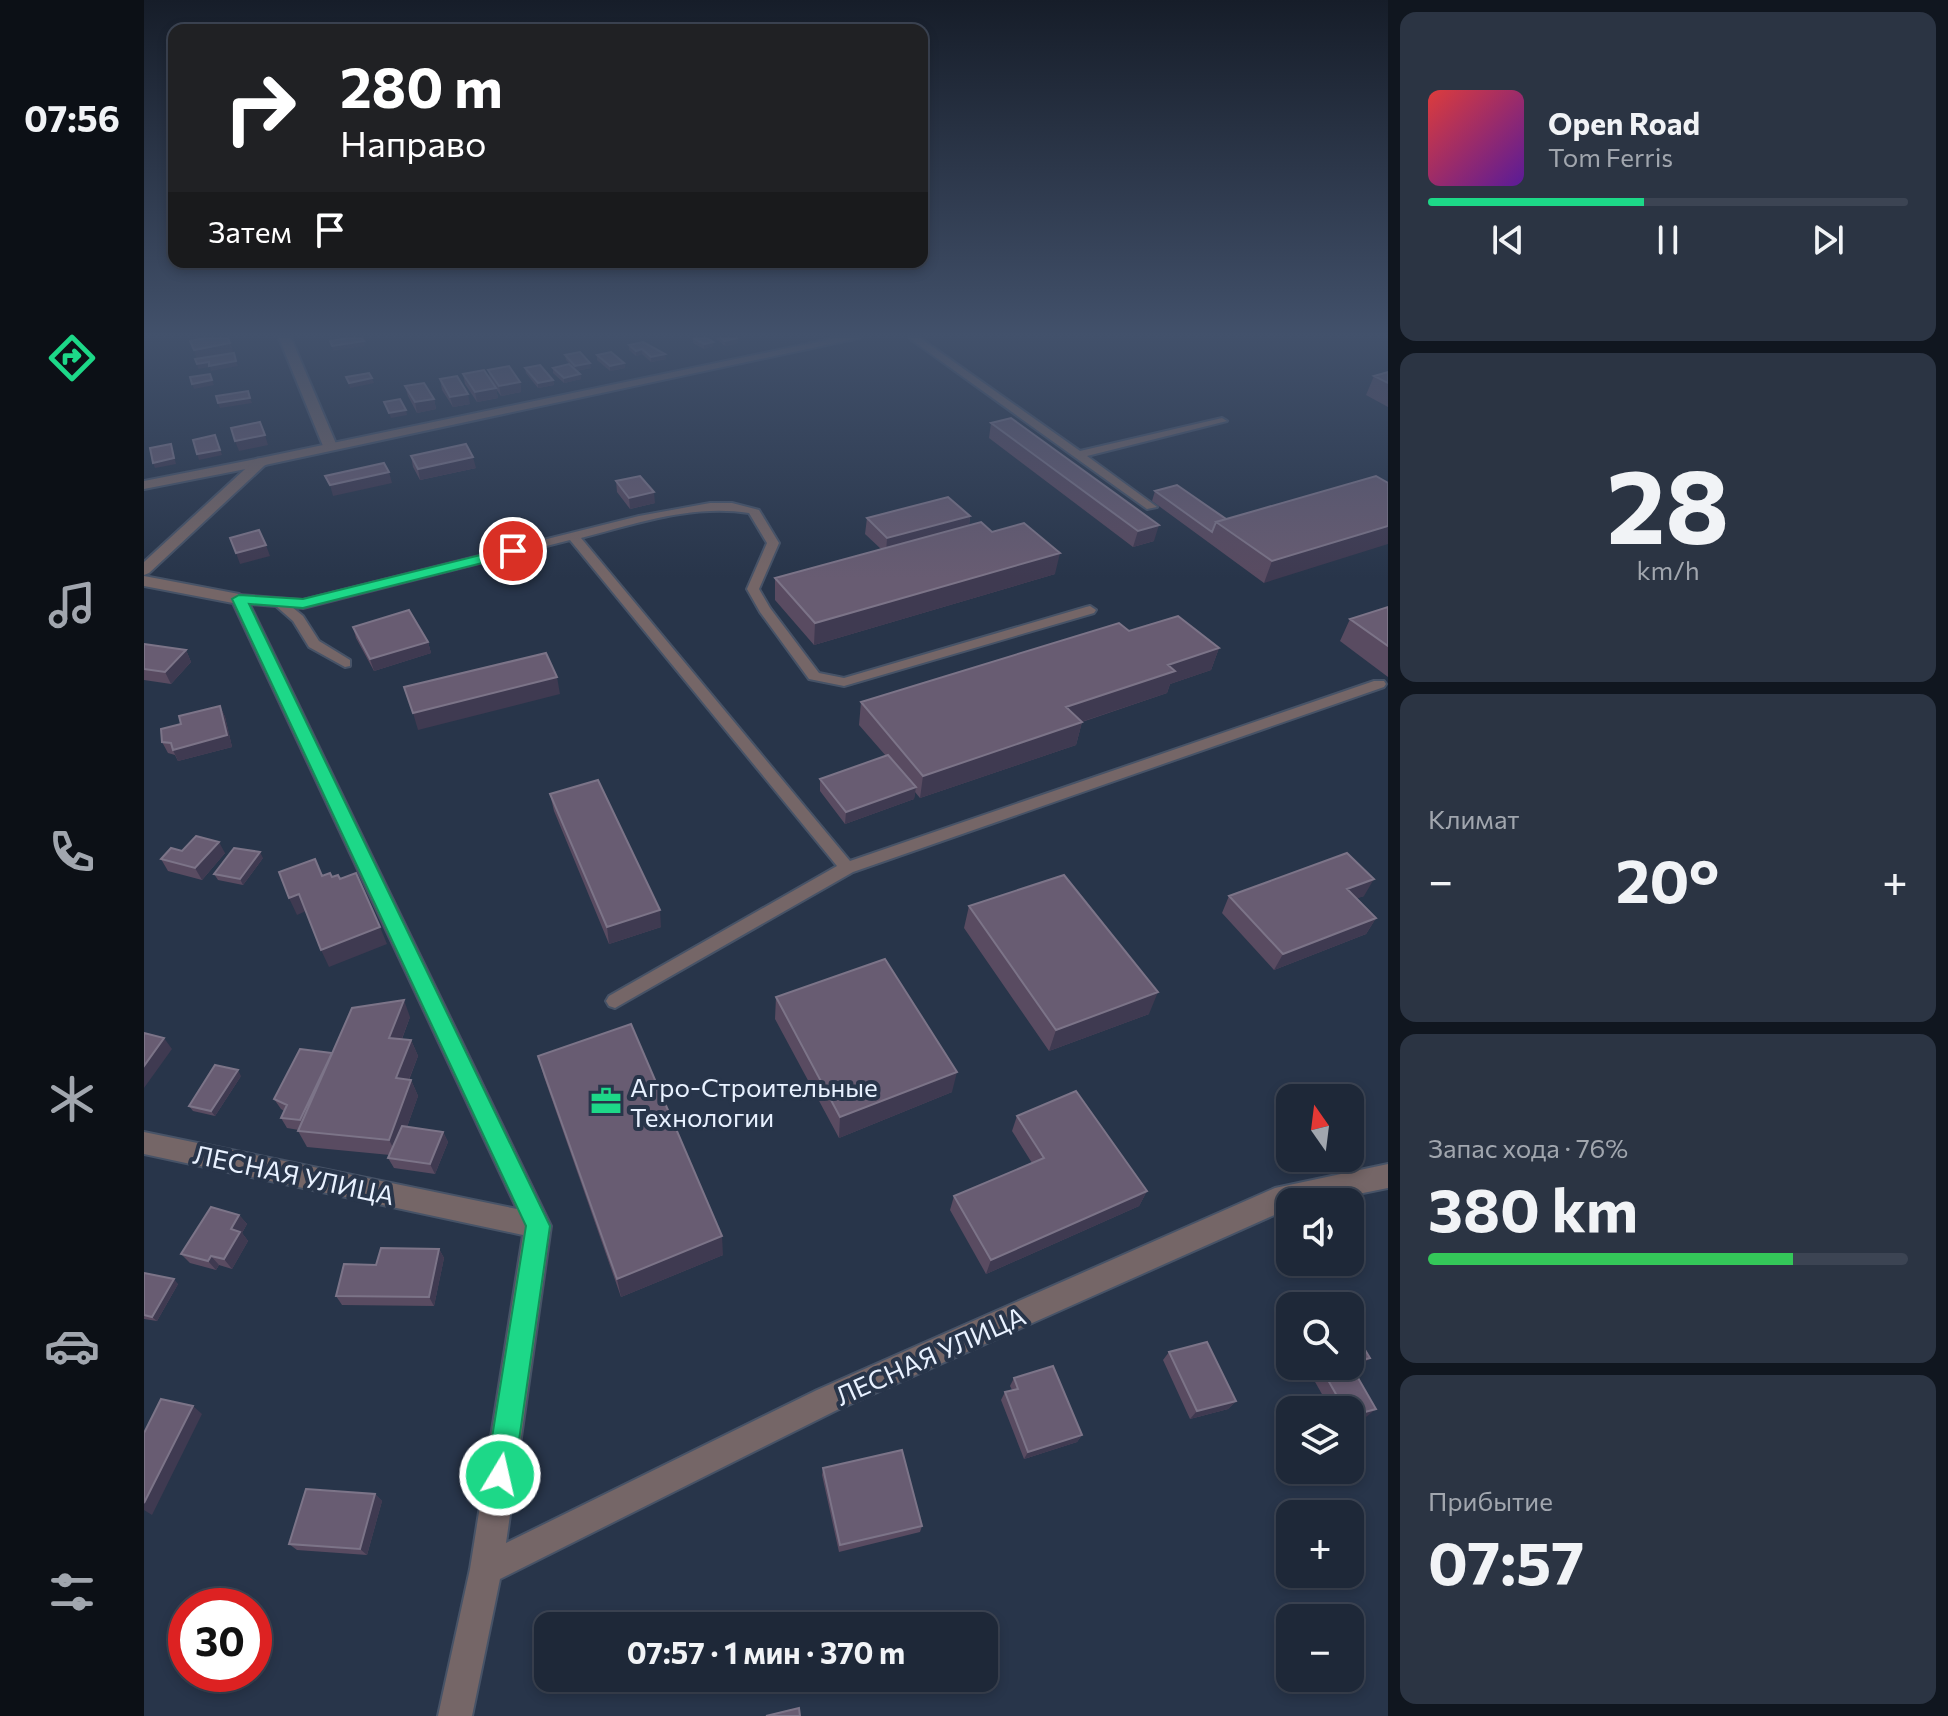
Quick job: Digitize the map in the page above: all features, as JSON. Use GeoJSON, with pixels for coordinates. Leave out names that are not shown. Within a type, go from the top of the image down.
{"type":"FeatureCollection","features":[{"type":"Feature","properties":{"kind":"street"},"geometry":{"type":"LineString","coordinates":[[318,418],[330,446]]}},
{"type":"Feature","properties":{"kind":"street"},"geometry":{"type":"LineString","coordinates":[[144,485],[465,418]]}},
{"type":"Feature","properties":{"kind":"street"},"geometry":{"type":"LineString","coordinates":[[144,570],[261,462]]}},
{"type":"Feature","properties":{"kind":"street"},"geometry":{"type":"LineString","coordinates":[[144,581],[239,599],[538,1226],[486,1569],[455,1716]]}},
{"type":"Feature","properties":{"kind":"street","name":"ЛЕСНАЯ УЛИЦА"},"geometry":{"type":"LineString","coordinates":[[144,1143],[538,1226]]}},
{"type":"Feature","properties":{"kind":"street","name":"ЛЕСНАЯ УЛИЦА"},"geometry":{"type":"LineString","coordinates":[[486,1569],[827,1400],[1284,1197],[1388,1176]]}},
{"type":"Feature","properties":{"kind":"lane"},"geometry":{"type":"LineString","coordinates":[[1026,418],[1151,507]]}},
{"type":"Feature","properties":{"kind":"lane"},"geometry":{"type":"LineString","coordinates":[[1078,455],[1222,421]]}},
{"type":"Feature","properties":{"kind":"lane"},"geometry":{"type":"LineString","coordinates":[[239,599],[303,604],[573,536],[696,508],[729,504],[753,510],[773,543],[753,589],[814,676],[844,682],[1090,610]]}},
{"type":"Feature","properties":{"kind":"lane"},"geometry":{"type":"LineString","coordinates":[[573,536],[847,868]]}},
{"type":"Feature","properties":{"kind":"lane"},"geometry":{"type":"LineString","coordinates":[[279,602],[298,619],[314,644],[345,663]]}},
{"type":"Feature","properties":{"kind":"lane"},"geometry":{"type":"LineString","coordinates":[[615,1001],[847,868],[1379,684]]}},
{"type":"Feature","properties":{"kind":"building"},"geometry":{"type":"Polygon","coordinates":[[[1011,418],[1159,525],[1138,531],[991,423],[1011,418]]]}},
{"type":"Feature","properties":{"kind":"building"},"geometry":{"type":"Polygon","coordinates":[[[260,422],[265,435],[235,441],[231,428],[260,422]]]}},
{"type":"Feature","properties":{"kind":"building"},"geometry":{"type":"Polygon","coordinates":[[[215,435],[220,450],[197,454],[193,440],[215,435]]]}},
{"type":"Feature","properties":{"kind":"building"},"geometry":{"type":"Polygon","coordinates":[[[171,444],[174,458],[153,463],[150,448],[171,444]]]}},
{"type":"Feature","properties":{"kind":"building"},"geometry":{"type":"Polygon","coordinates":[[[466,444],[473,457],[418,469],[411,456],[466,444]]]}},
{"type":"Feature","properties":{"kind":"building"},"geometry":{"type":"Polygon","coordinates":[[[384,463],[389,472],[330,485],[325,476],[384,463]]]}},
{"type":"Feature","properties":{"kind":"building"},"geometry":{"type":"Polygon","coordinates":[[[640,476],[654,492],[629,498],[616,481],[640,476]]]}},
{"type":"Feature","properties":{"kind":"building"},"geometry":{"type":"Polygon","coordinates":[[[1376,476],[1388,483],[1388,526],[1272,561],[1216,522],[1376,476]]]}},
{"type":"Feature","properties":{"kind":"building"},"geometry":{"type":"Polygon","coordinates":[[[1177,485],[1226,519],[1216,522],[1212,532],[1155,491],[1177,485]]]}},
{"type":"Feature","properties":{"kind":"building"},"geometry":{"type":"Polygon","coordinates":[[[948,497],[970,516],[887,538],[867,518],[948,497]]]}},
{"type":"Feature","properties":{"kind":"building"},"geometry":{"type":"Polygon","coordinates":[[[981,522],[992,532],[1024,523],[1060,553],[815,623],[775,578],[981,522]]]}},
{"type":"Feature","properties":{"kind":"building"},"geometry":{"type":"Polygon","coordinates":[[[259,530],[266,545],[236,553],[230,538],[259,530]]]}},
{"type":"Feature","properties":{"kind":"building"},"geometry":{"type":"Polygon","coordinates":[[[1388,607],[1388,646],[1350,619],[1388,607]]]}},
{"type":"Feature","properties":{"kind":"building"},"geometry":{"type":"Polygon","coordinates":[[[409,610],[428,642],[370,659],[353,627],[409,610]]]}},
{"type":"Feature","properties":{"kind":"building"},"geometry":{"type":"Polygon","coordinates":[[[1178,616],[1219,648],[1168,665],[1175,671],[1066,707],[1082,722],[923,776],[861,702],[1119,623],[1129,631],[1178,616]]]}},
{"type":"Feature","properties":{"kind":"building"},"geometry":{"type":"Polygon","coordinates":[[[144,644],[186,650],[165,672],[144,669],[144,644]]]}},
{"type":"Feature","properties":{"kind":"building"},"geometry":{"type":"Polygon","coordinates":[[[546,653],[557,677],[413,713],[404,687],[546,653]]]}},
{"type":"Feature","properties":{"kind":"building"},"geometry":{"type":"Polygon","coordinates":[[[220,706],[227,735],[173,750],[171,743],[162,742],[161,729],[181,724],[179,716],[220,706]]]}},
{"type":"Feature","properties":{"kind":"building"},"geometry":{"type":"Polygon","coordinates":[[[888,755],[916,787],[846,812],[820,779],[888,755]]]}},
{"type":"Feature","properties":{"kind":"building"},"geometry":{"type":"Polygon","coordinates":[[[598,780],[660,910],[607,927],[550,794],[598,780]]]}},
{"type":"Feature","properties":{"kind":"building"},"geometry":{"type":"Polygon","coordinates":[[[196,836],[219,842],[195,868],[161,859],[171,848],[182,851],[196,836]]]}},
{"type":"Feature","properties":{"kind":"building"},"geometry":{"type":"Polygon","coordinates":[[[234,848],[260,852],[240,879],[214,874],[234,848]]]}},
{"type":"Feature","properties":{"kind":"building"},"geometry":{"type":"Polygon","coordinates":[[[1347,853],[1374,879],[1347,889],[1376,918],[1283,954],[1229,896],[1347,853]]]}},
{"type":"Feature","properties":{"kind":"building"},"geometry":{"type":"Polygon","coordinates":[[[315,859],[322,876],[330,873],[332,877],[338,875],[340,879],[356,873],[380,927],[321,950],[299,894],[289,898],[279,872],[315,859]]]}},
{"type":"Feature","properties":{"kind":"building"},"geometry":{"type":"Polygon","coordinates":[[[1064,875],[1158,992],[1056,1030],[969,906],[1064,875]]]}},
{"type":"Feature","properties":{"kind":"building"},"geometry":{"type":"Polygon","coordinates":[[[885,959],[957,1072],[840,1117],[776,997],[885,959]]]}},
{"type":"Feature","properties":{"kind":"building"},"geometry":{"type":"Polygon","coordinates":[[[404,1000],[389,1038],[411,1040],[396,1078],[411,1080],[389,1140],[298,1131],[352,1008],[404,1000]]]}},
{"type":"Feature","properties":{"kind":"building"},"geometry":{"type":"Polygon","coordinates":[[[631,1024],[722,1236],[617,1279],[538,1056],[631,1024]]]}},
{"type":"Feature","properties":{"kind":"building"},"geometry":{"type":"Polygon","coordinates":[[[144,1033],[164,1038],[144,1066],[144,1033]]]}},
{"type":"Feature","properties":{"kind":"building"},"geometry":{"type":"Polygon","coordinates":[[[300,1049],[332,1053],[300,1120],[281,1118],[287,1105],[274,1099],[300,1049]]]}},
{"type":"Feature","properties":{"kind":"building"},"geometry":{"type":"Polygon","coordinates":[[[215,1065],[238,1070],[211,1111],[189,1106],[215,1065]]]}},
{"type":"Feature","properties":{"kind":"building"},"geometry":{"type":"Polygon","coordinates":[[[1076,1091],[1147,1191],[991,1260],[954,1196],[1044,1158],[1017,1116],[1076,1091]]]}},
{"type":"Feature","properties":{"kind":"building"},"geometry":{"type":"Polygon","coordinates":[[[402,1126],[443,1132],[430,1164],[388,1158],[402,1126]]]}},
{"type":"Feature","properties":{"kind":"building"},"geometry":{"type":"Polygon","coordinates":[[[211,1207],[239,1215],[231,1229],[240,1232],[224,1259],[211,1256],[208,1261],[181,1254],[211,1207]]]}},
{"type":"Feature","properties":{"kind":"building"},"geometry":{"type":"Polygon","coordinates":[[[381,1248],[439,1249],[429,1297],[336,1296],[344,1264],[376,1265],[381,1248]]]}},
{"type":"Feature","properties":{"kind":"building"},"geometry":{"type":"Polygon","coordinates":[[[144,1273],[174,1279],[152,1317],[144,1315],[144,1273]]]}},
{"type":"Feature","properties":{"kind":"building"},"geometry":{"type":"Polygon","coordinates":[[[1207,1342],[1236,1401],[1197,1411],[1169,1352],[1207,1342]]]}},
{"type":"Feature","properties":{"kind":"building"},"geometry":{"type":"Polygon","coordinates":[[[1053,1366],[1082,1435],[1028,1452],[1005,1392],[1018,1389],[1014,1378],[1053,1366]]]}},
{"type":"Feature","properties":{"kind":"building"},"geometry":{"type":"Polygon","coordinates":[[[1328,1380],[1359,1380],[1376,1409],[1364,1412],[1364,1396],[1337,1396],[1328,1380]]]}},
{"type":"Feature","properties":{"kind":"building"},"geometry":{"type":"Polygon","coordinates":[[[161,1399],[193,1406],[144,1503],[144,1433],[161,1399]]]}},
{"type":"Feature","properties":{"kind":"building"},"geometry":{"type":"Polygon","coordinates":[[[902,1450],[922,1526],[840,1545],[823,1468],[902,1450]]]}},
{"type":"Feature","properties":{"kind":"building"},"geometry":{"type":"Polygon","coordinates":[[[306,1489],[375,1494],[360,1549],[289,1544],[306,1489]]]}},
{"type":"Feature","properties":{"kind":"building"},"geometry":{"type":"Polygon","coordinates":[[[799,1708],[800,1716],[766,1716],[799,1708]]]}},
{"type":"Feature","properties":{"kind":"place","name":"Агро-Строительные Технологии"},"geometry":{"type":"Point","coordinates":[606,1101]}},
{"type":"Feature","properties":{"kind":"route"},"geometry":{"type":"LineString","coordinates":[[500,1475],[538,1226],[239,599],[303,604],[513,551]]}}]}
